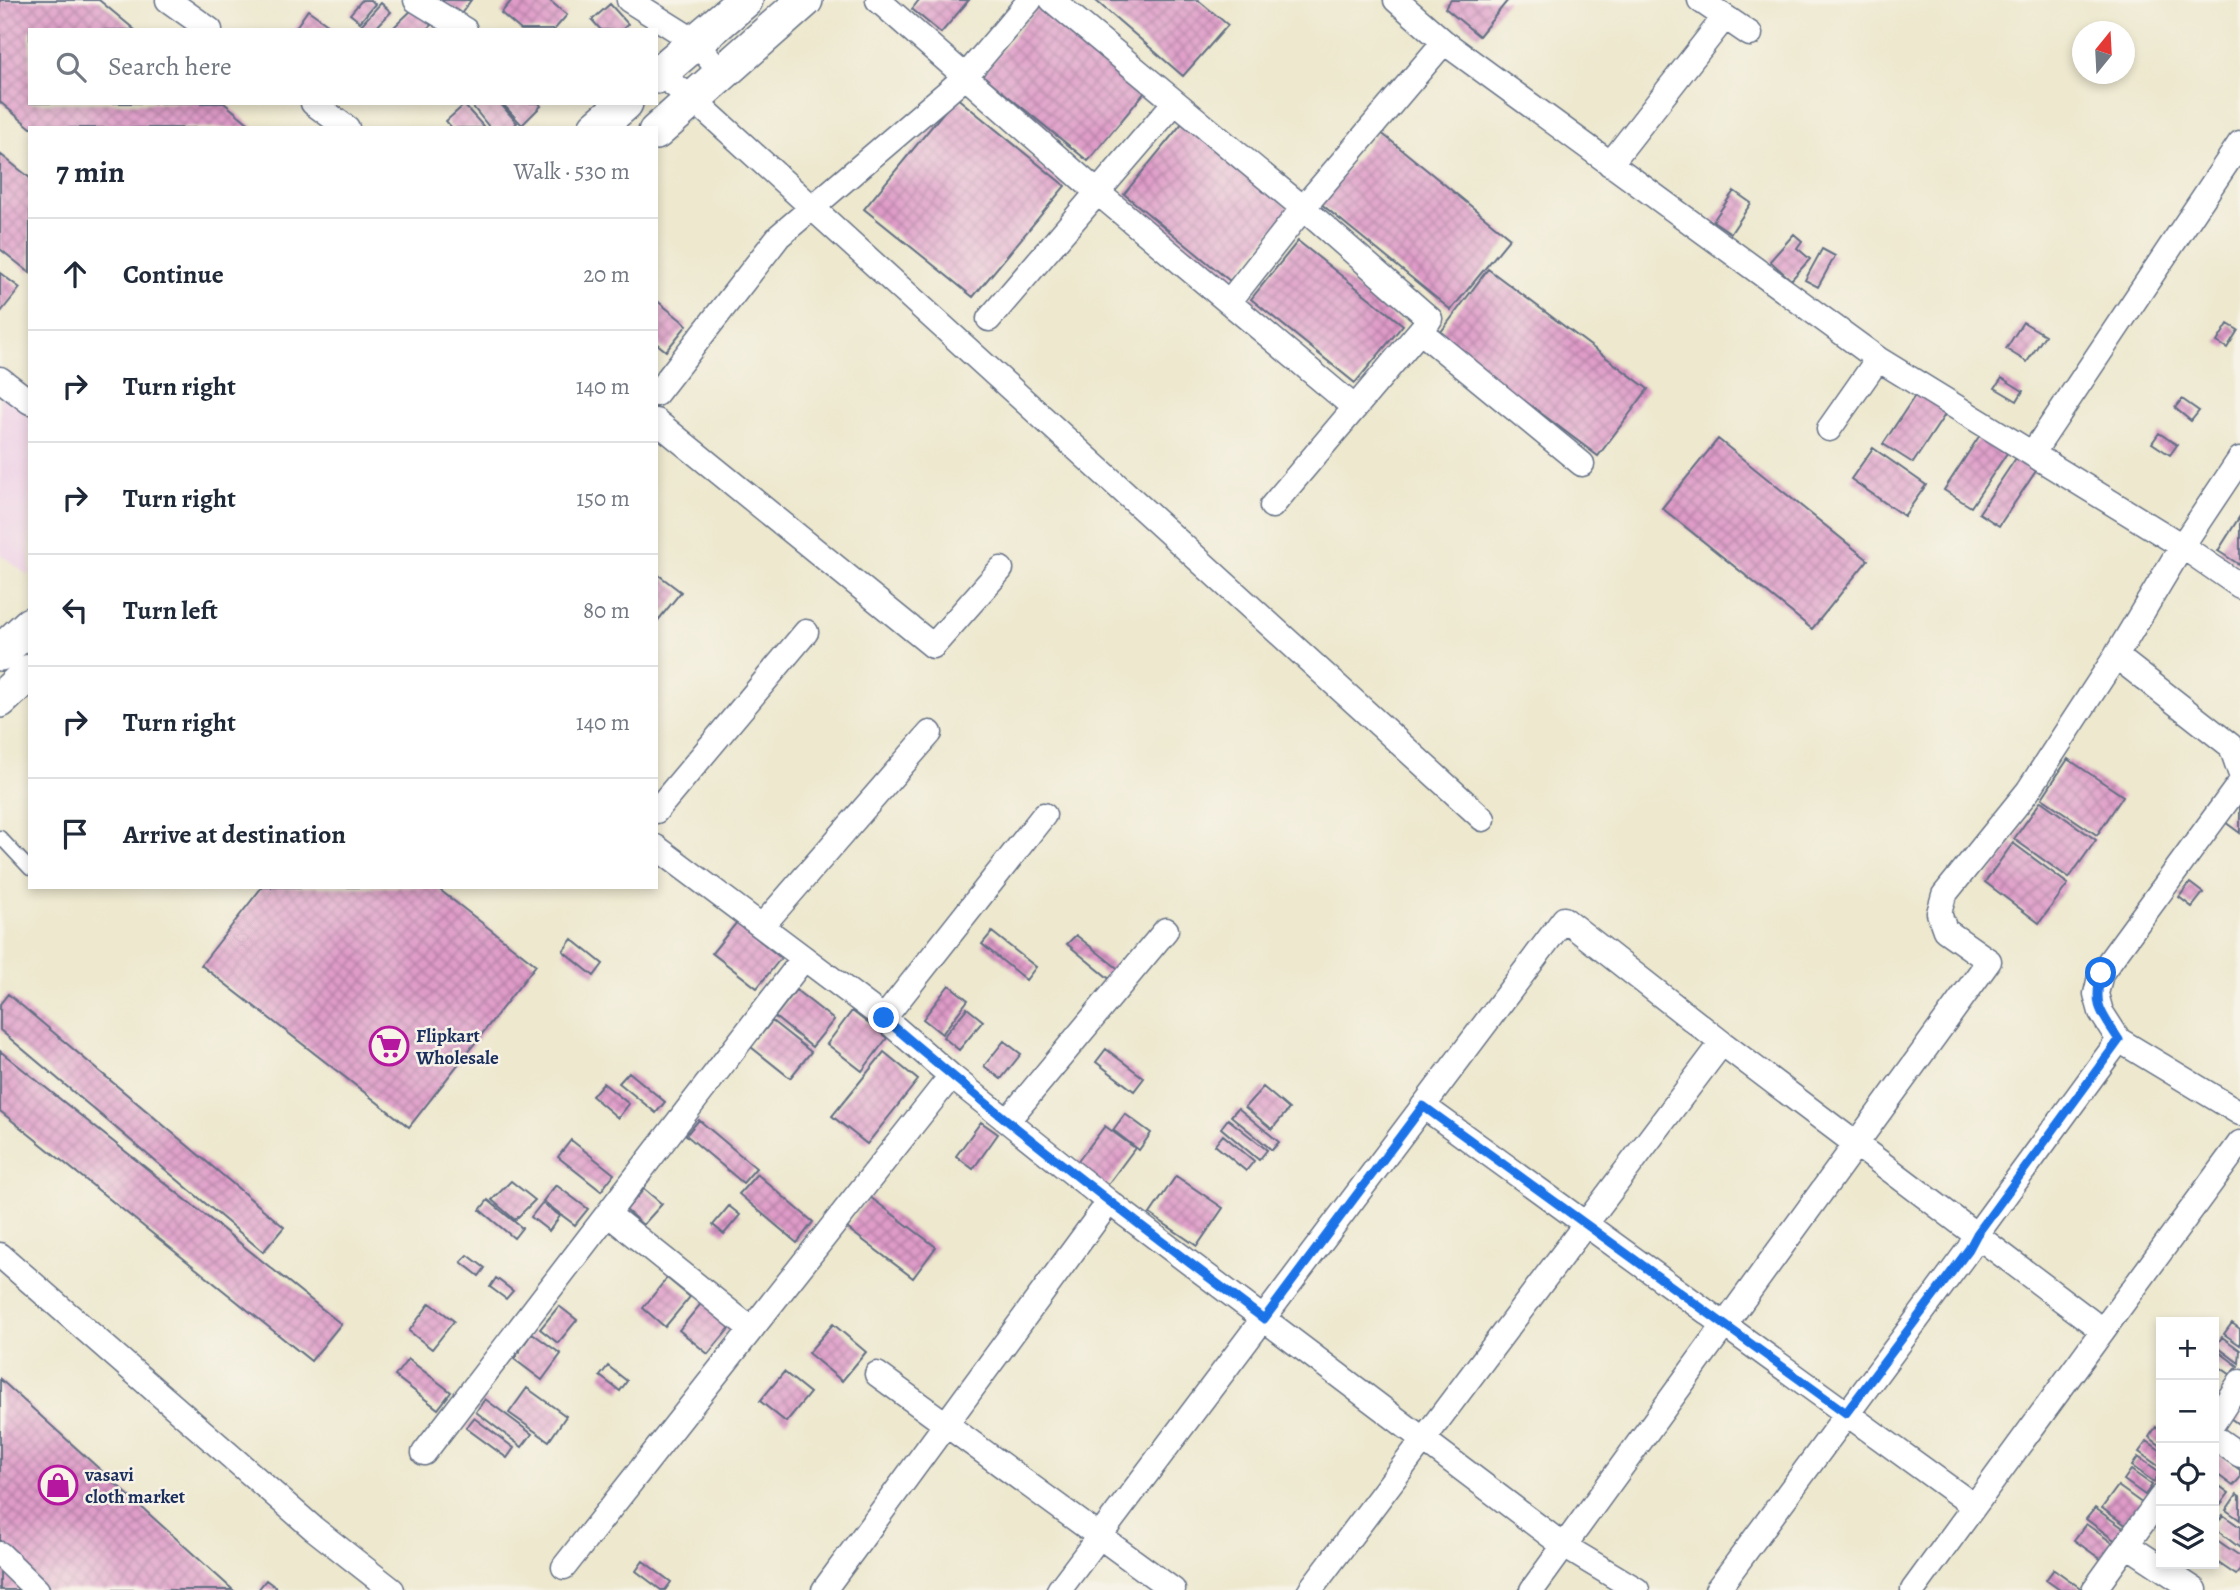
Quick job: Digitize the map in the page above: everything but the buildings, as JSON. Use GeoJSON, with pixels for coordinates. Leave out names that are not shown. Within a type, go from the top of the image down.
{"type":"FeatureCollection","features":[{"type":"Feature","properties":{"kind":"main road"},"geometry":{"type":"LineString","coordinates":[[658,75],[745,0]]}},
{"type":"Feature","properties":{"kind":"main road"},"geometry":{"type":"LineString","coordinates":[[658,130],[805,0]]}},
{"type":"Feature","properties":{"kind":"main road"},"geometry":{"type":"LineString","coordinates":[[598,126],[623,105]]}},
{"type":"Feature","properties":{"kind":"main road"},"geometry":{"type":"LineString","coordinates":[[0,653],[28,627]]}},
{"type":"Feature","properties":{"kind":"main road"},"geometry":{"type":"LineString","coordinates":[[0,699],[28,674]]}},
{"type":"Feature","properties":{"kind":"street"},"geometry":{"type":"LineString","coordinates":[[168,0],[207,28]]}},
{"type":"Feature","properties":{"kind":"street"},"geometry":{"type":"LineString","coordinates":[[416,0],[461,28]]}},
{"type":"Feature","properties":{"kind":"street"},"geometry":{"type":"LineString","coordinates":[[629,0],[696,42],[722,74]]}},
{"type":"Feature","properties":{"kind":"street"},"geometry":{"type":"LineString","coordinates":[[878,0],[1097,192],[1355,408]]}},
{"type":"Feature","properties":{"kind":"street"},"geometry":{"type":"LineString","coordinates":[[658,391],[779,236],[964,78],[1030,0]]}},
{"type":"Feature","properties":{"kind":"street"},"geometry":{"type":"LineString","coordinates":[[1052,0],[1303,208],[1430,319],[1272,506]]}},
{"type":"Feature","properties":{"kind":"street"},"geometry":{"type":"LineString","coordinates":[[1396,0],[1444,42],[1878,359],[2182,546],[2240,586]]}},
{"type":"Feature","properties":{"kind":"street"},"geometry":{"type":"LineString","coordinates":[[1700,0],[1750,34]]}},
{"type":"Feature","properties":{"kind":"street"},"geometry":{"type":"LineString","coordinates":[[1610,164],[1724,18]]}},
{"type":"Feature","properties":{"kind":"street"},"geometry":{"type":"LineString","coordinates":[[1229,302],[1303,208],[1444,42]]}},
{"type":"Feature","properties":{"kind":"street"},"geometry":{"type":"LineString","coordinates":[[658,75],[693,99],[1483,819]]}},
{"type":"Feature","properties":{"kind":"street"},"geometry":{"type":"LineString","coordinates":[[989,319],[1175,102]]}},
{"type":"Feature","properties":{"kind":"street"},"geometry":{"type":"LineString","coordinates":[[316,105],[344,126]]}},
{"type":"Feature","properties":{"kind":"street"},"geometry":{"type":"LineString","coordinates":[[2032,454],[2240,143]]}},
{"type":"Feature","properties":{"kind":"street"},"geometry":{"type":"LineString","coordinates":[[1420,331],[1582,464]]}},
{"type":"Feature","properties":{"kind":"street"},"geometry":{"type":"LineString","coordinates":[[1829,429],[1878,359]]}},
{"type":"Feature","properties":{"kind":"street"},"geometry":{"type":"LineString","coordinates":[[0,379],[28,400]]}},
{"type":"Feature","properties":{"kind":"street"},"geometry":{"type":"LineString","coordinates":[[658,423],[933,646],[1001,569]]}},
{"type":"Feature","properties":{"kind":"street"},"geometry":{"type":"LineString","coordinates":[[1532,1590],[1989,961],[1945,930],[1939,913],[1944,895],[2028,790],[2116,656],[2182,546],[2240,460]]}},
{"type":"Feature","properties":{"kind":"street"},"geometry":{"type":"LineString","coordinates":[[658,809],[806,632]]}},
{"type":"Feature","properties":{"kind":"street"},"geometry":{"type":"LineString","coordinates":[[2116,656],[2231,746],[2240,772]]}},
{"type":"Feature","properties":{"kind":"street"},"geometry":{"type":"LineString","coordinates":[[762,926],[930,733]]}},
{"type":"Feature","properties":{"kind":"street"},"geometry":{"type":"LineString","coordinates":[[2240,783],[2101,973],[2096,994],[2101,1012],[2119,1040],[2240,1113]]}},
{"type":"Feature","properties":{"kind":"street"},"geometry":{"type":"LineString","coordinates":[[884,1018],[1044,815]]}},
{"type":"Feature","properties":{"kind":"street"},"geometry":{"type":"LineString","coordinates":[[658,848],[884,1018],[951,1076],[1109,1202],[1564,1546],[1637,1590]]}},
{"type":"Feature","properties":{"kind":"street"},"geometry":{"type":"LineString","coordinates":[[1059,1590],[1564,919],[1722,1043],[2102,1330]]}},
{"type":"Feature","properties":{"kind":"street"},"geometry":{"type":"LineString","coordinates":[[1008,1120],[1166,930]]}},
{"type":"Feature","properties":{"kind":"street"},"geometry":{"type":"LineString","coordinates":[[424,1453],[804,958]]}},
{"type":"Feature","properties":{"kind":"street"},"geometry":{"type":"LineString","coordinates":[[1717,1590],[1969,1249],[1977,1234],[2119,1040]]}},
{"type":"Feature","properties":{"kind":"street"},"geometry":{"type":"LineString","coordinates":[[1310,1590],[1722,1043]]}},
{"type":"Feature","properties":{"kind":"street"},"geometry":{"type":"LineString","coordinates":[[564,1567],[951,1076]]}},
{"type":"Feature","properties":{"kind":"street"},"geometry":{"type":"LineString","coordinates":[[1423,1106],[1974,1506]]}},
{"type":"Feature","properties":{"kind":"street"},"geometry":{"type":"LineString","coordinates":[[1913,1590],[2240,1143]]}},
{"type":"Feature","properties":{"kind":"street"},"geometry":{"type":"LineString","coordinates":[[824,1590],[1109,1202]]}},
{"type":"Feature","properties":{"kind":"street"},"geometry":{"type":"LineString","coordinates":[[608,1214],[751,1329]]}},
{"type":"Feature","properties":{"kind":"street"},"geometry":{"type":"LineString","coordinates":[[0,1255],[313,1528],[392,1590]]}},
{"type":"Feature","properties":{"kind":"street"},"geometry":{"type":"LineString","coordinates":[[877,1374],[1173,1590]]}},
{"type":"Feature","properties":{"kind":"street"},"geometry":{"type":"LineString","coordinates":[[2219,1414],[2240,1382]]}},
{"type":"Feature","properties":{"kind":"street"},"geometry":{"type":"LineString","coordinates":[[2219,1440],[2240,1455]]}},
{"type":"Feature","properties":{"kind":"street"},"geometry":{"type":"LineString","coordinates":[[2094,1590],[2156,1504]]}},
{"type":"Feature","properties":{"kind":"street"},"geometry":{"type":"LineString","coordinates":[[2127,1545],[2195,1590]]}},
{"type":"Feature","properties":{"kind":"street"},"geometry":{"type":"LineString","coordinates":[[0,1554],[37,1590]]}},
{"type":"Feature","properties":{"kind":"lane"},"geometry":{"type":"LineString","coordinates":[[0,837],[28,867]]}},
{"type":"Feature","properties":{"kind":"shaded area"},"geometry":{"type":"Polygon","coordinates":[[[0,366],[28,388],[28,575],[0,554],[0,366]]]}},
{"type":"Feature","properties":{"kind":"place","name":"Flipkart Wholesale"},"geometry":{"type":"Point","coordinates":[389,1046]}},
{"type":"Feature","properties":{"kind":"place","name":"vasavi cloth market"},"geometry":{"type":"Point","coordinates":[58,1485]}},
{"type":"Feature","properties":{"kind":"route"},"geometry":{"type":"LineString","coordinates":[[884,1018],[951,1076],[1109,1202],[1264,1319],[1423,1106],[1846,1413],[1969,1249],[1977,1234],[2119,1040],[2101,1012],[2096,994],[2101,973]]}}]}
